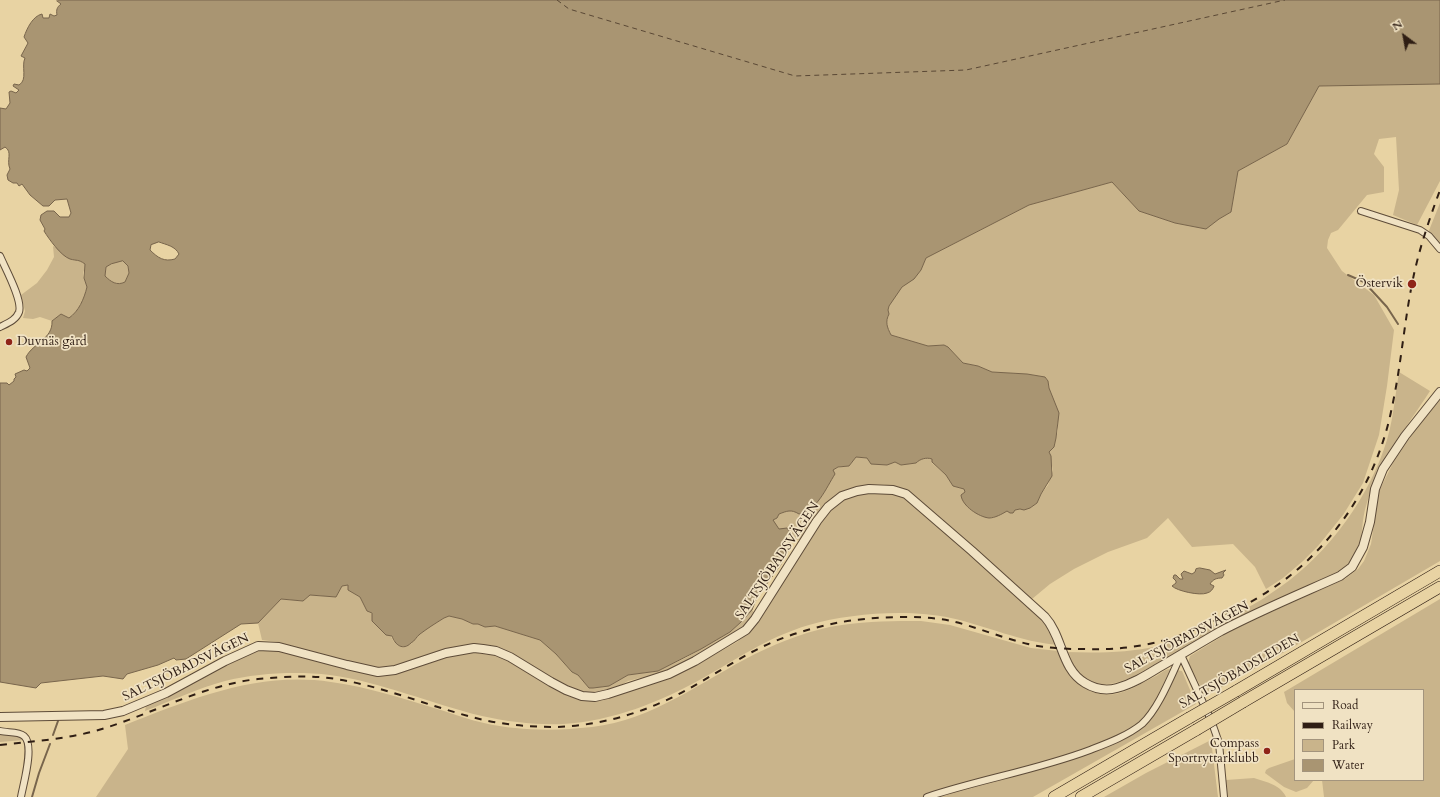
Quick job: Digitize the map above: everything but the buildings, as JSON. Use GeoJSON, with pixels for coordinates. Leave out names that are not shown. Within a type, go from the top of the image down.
{"type":"FeatureCollection","features":[{"type":"Feature","properties":{"kind":"highway","name":"SALTSJÖBADSLEDEN"},"geometry":{"type":"LineString","coordinates":[[1054,797],[1440,571]]}},
{"type":"Feature","properties":{"kind":"highway"},"geometry":{"type":"LineString","coordinates":[[1081,797],[1440,587]]}},
{"type":"Feature","properties":{"kind":"street"},"geometry":{"type":"LineString","coordinates":[[1361,211],[1420,230],[1429,236],[1440,250]]}},
{"type":"Feature","properties":{"kind":"street"},"geometry":{"type":"LineString","coordinates":[[0,256],[17,296],[20,309],[16,318],[0,326]]}},
{"type":"Feature","properties":{"kind":"street","name":"SALTSJÖBADSVÄGEN"},"geometry":{"type":"LineString","coordinates":[[0,717],[104,715],[123,711],[166,694],[225,661],[258,646],[286,648],[378,672],[394,670],[446,653],[469,649],[484,649],[496,651],[510,657],[550,682],[582,696],[595,697],[608,694],[669,674],[695,661],[746,630],[755,619],[801,545],[828,507],[842,496],[857,490],[869,489],[893,490],[906,494],[1050,622],[1058,637],[1066,662],[1084,683],[1103,690],[1118,688],[1146,676],[1238,623],[1340,576],[1352,567],[1364,547],[1370,522],[1375,489],[1383,469],[1405,436],[1440,392]]}},
{"type":"Feature","properties":{"kind":"street"},"geometry":{"type":"LineString","coordinates":[[927,797],[1068,758],[1113,741],[1132,731],[1143,723],[1158,702],[1181,655]]}},
{"type":"Feature","properties":{"kind":"street"},"geometry":{"type":"LineString","coordinates":[[1181,655],[1211,720],[1219,743],[1224,797]]}},
{"type":"Feature","properties":{"kind":"street"},"geometry":{"type":"LineString","coordinates":[[0,731],[20,734],[26,738],[28,742],[29,752],[21,797]]}},
{"type":"Feature","properties":{"kind":"green space"},"geometry":{"type":"Polygon","coordinates":[[[1440,84],[1440,181],[1417,225],[1393,215],[1399,190],[1396,137],[1379,139],[1374,154],[1384,167],[1384,192],[1367,195],[1338,230],[1331,233],[1328,240],[1327,248],[1342,271],[1374,295],[1394,330],[1387,386],[1379,435],[1363,483],[1343,515],[1318,546],[1283,578],[1266,589],[1255,567],[1233,544],[1192,547],[1168,518],[1147,538],[1108,552],[1074,569],[1050,584],[1032,599],[908,490],[895,486],[869,485],[857,487],[834,497],[816,516],[802,540],[790,539],[790,532],[779,529],[772,520],[777,518],[779,514],[787,511],[794,511],[799,514],[809,510],[818,502],[824,492],[830,481],[833,470],[839,467],[849,466],[856,457],[867,458],[876,463],[888,464],[895,462],[901,465],[916,463],[923,458],[932,459],[932,463],[946,475],[953,486],[964,489],[968,506],[974,512],[989,518],[1007,511],[1030,508],[1037,503],[1041,494],[1048,485],[1053,470],[1049,452],[1054,447],[1058,430],[1058,413],[1048,381],[1045,377],[1027,374],[992,372],[978,366],[963,363],[948,347],[944,345],[928,346],[891,335],[887,322],[889,306],[898,291],[921,270],[926,258],[1029,205],[1112,182],[1139,211],[1175,223],[1206,228],[1231,212],[1238,171],[1287,144],[1319,86],[1440,84]]]}},
{"type":"Feature","properties":{"kind":"green space"},"geometry":{"type":"Polygon","coordinates":[[[1440,203],[1440,246],[1428,233],[1440,203]]]}},
{"type":"Feature","properties":{"kind":"green space"},"geometry":{"type":"Polygon","coordinates":[[[53,246],[85,264],[83,275],[87,290],[84,299],[69,318],[61,314],[52,321],[40,317],[33,319],[23,318],[25,311],[21,295],[37,283],[47,270],[54,257],[53,246]]]}},
{"type":"Feature","properties":{"kind":"green space"},"geometry":{"type":"Polygon","coordinates":[[[123,261],[128,266],[129,273],[125,282],[119,284],[114,283],[105,276],[106,267],[123,261]]]}},
{"type":"Feature","properties":{"kind":"green space"},"geometry":{"type":"Polygon","coordinates":[[[1399,372],[1430,391],[1385,460],[1371,490],[1366,506],[1359,549],[1349,564],[1341,572],[1225,626],[1132,677],[1120,682],[1101,684],[1092,682],[1078,671],[1071,663],[1065,652],[1123,651],[1146,648],[1158,646],[1197,633],[1266,597],[1289,581],[1307,565],[1324,549],[1339,530],[1365,491],[1384,449],[1390,430],[1399,372]]]}},
{"type":"Feature","properties":{"kind":"green space"},"geometry":{"type":"Polygon","coordinates":[[[1440,400],[1440,561],[1206,696],[1188,663],[1190,656],[1239,626],[1345,579],[1358,569],[1364,561],[1371,544],[1379,491],[1393,463],[1420,423],[1440,400]]]}},
{"type":"Feature","properties":{"kind":"green space"},"geometry":{"type":"Polygon","coordinates":[[[868,493],[884,493],[905,497],[1046,623],[1058,645],[1031,641],[964,621],[935,615],[899,613],[861,615],[825,621],[794,630],[754,648],[687,687],[670,695],[636,709],[600,719],[582,722],[543,724],[502,720],[463,711],[349,678],[304,673],[264,675],[225,681],[145,711],[146,706],[257,650],[282,651],[364,673],[382,675],[395,674],[461,653],[477,653],[509,660],[568,696],[586,701],[601,701],[666,678],[697,665],[737,642],[760,620],[825,514],[845,500],[868,493]]]}},
{"type":"Feature","properties":{"kind":"green space"},"geometry":{"type":"Polygon","coordinates":[[[348,585],[348,590],[360,597],[367,611],[382,624],[394,642],[411,644],[420,634],[449,616],[462,619],[473,624],[478,623],[485,627],[495,626],[540,640],[556,654],[572,672],[578,675],[589,688],[609,686],[628,675],[658,671],[687,657],[730,632],[752,610],[755,614],[738,633],[671,670],[651,677],[628,681],[604,693],[583,693],[568,687],[510,652],[495,647],[480,645],[394,668],[378,670],[278,642],[262,640],[258,623],[281,599],[303,601],[310,595],[336,597],[342,586],[348,585]]]}},
{"type":"Feature","properties":{"kind":"green space"},"geometry":{"type":"Polygon","coordinates":[[[1440,599],[1440,797],[1324,797],[1322,781],[1424,781],[1424,689],[1294,689],[1294,711],[1287,703],[1284,692],[1440,599]]]}},
{"type":"Feature","properties":{"kind":"green space"},"geometry":{"type":"Polygon","coordinates":[[[921,621],[950,625],[1031,648],[1058,651],[1064,666],[1073,679],[1092,692],[1102,694],[1111,695],[1129,690],[1168,669],[1182,671],[1196,704],[1033,797],[96,797],[128,749],[125,725],[200,697],[251,684],[277,680],[331,682],[374,690],[497,726],[538,730],[592,727],[614,723],[656,708],[755,654],[786,640],[831,627],[852,624],[921,621]]]}},
{"type":"Feature","properties":{"kind":"green space"},"geometry":{"type":"Polygon","coordinates":[[[0,734],[20,736],[24,740],[0,742],[0,734]]]}},
{"type":"Feature","properties":{"kind":"green space"},"geometry":{"type":"Polygon","coordinates":[[[1211,740],[1218,797],[1104,797],[1146,773],[1211,740]]]}},
{"type":"Feature","properties":{"kind":"green space"},"geometry":{"type":"Polygon","coordinates":[[[1294,759],[1294,781],[1313,781],[1307,788],[1296,792],[1284,787],[1265,773],[1269,768],[1294,759]]]}},
{"type":"Feature","properties":{"kind":"green space"},"geometry":{"type":"Polygon","coordinates":[[[1254,778],[1277,787],[1286,797],[1227,797],[1226,780],[1254,778]]]}},
{"type":"Feature","properties":{"kind":"water"},"geometry":{"type":"Polygon","coordinates":[[[1440,0],[1440,84],[1319,86],[1287,144],[1238,171],[1231,212],[1206,229],[1175,223],[1139,211],[1112,182],[1029,205],[926,258],[921,270],[914,279],[902,287],[889,306],[887,322],[891,335],[928,346],[944,345],[948,347],[963,363],[978,366],[992,372],[1027,374],[1045,377],[1048,381],[1049,388],[1059,413],[1054,447],[1049,452],[1051,456],[1052,476],[1037,503],[1024,510],[1015,510],[1013,513],[1007,511],[994,517],[985,517],[976,513],[964,503],[961,495],[965,492],[964,489],[953,486],[946,475],[932,462],[932,459],[930,458],[921,459],[916,463],[901,465],[895,462],[887,465],[871,464],[867,458],[856,457],[849,466],[838,467],[833,470],[835,474],[816,504],[811,508],[799,514],[791,511],[784,512],[779,514],[777,518],[773,520],[779,529],[787,528],[790,532],[788,551],[780,566],[757,597],[752,610],[741,622],[730,632],[658,671],[628,675],[609,686],[589,688],[578,675],[572,672],[556,654],[540,640],[495,626],[485,627],[449,616],[423,632],[405,647],[402,647],[395,642],[392,636],[386,635],[372,621],[372,613],[367,611],[360,597],[348,590],[348,585],[342,586],[336,597],[310,595],[303,601],[281,599],[258,623],[241,624],[186,659],[176,660],[174,658],[158,665],[127,674],[123,679],[103,676],[41,683],[36,688],[0,682],[0,383],[7,383],[9,385],[14,381],[16,377],[15,374],[24,370],[27,371],[30,368],[26,357],[29,352],[46,337],[52,321],[61,314],[69,318],[76,312],[83,300],[87,287],[84,278],[85,264],[70,259],[59,251],[44,231],[45,229],[40,220],[41,215],[47,211],[54,211],[60,217],[69,217],[71,213],[67,199],[55,200],[49,206],[43,206],[30,195],[22,184],[19,186],[17,183],[13,183],[8,180],[7,175],[10,169],[9,151],[5,147],[0,150],[0,108],[6,109],[10,103],[9,92],[11,91],[16,93],[19,90],[13,86],[14,84],[19,85],[22,83],[25,58],[21,56],[28,43],[24,37],[29,26],[39,15],[42,14],[43,18],[49,18],[50,14],[54,16],[57,15],[57,9],[61,4],[57,1],[1440,0]],[[159,242],[151,245],[150,250],[161,259],[175,259],[179,254],[175,249],[159,242]],[[123,261],[106,267],[105,276],[114,283],[119,284],[125,282],[129,273],[128,266],[123,261]]]}},
{"type":"Feature","properties":{"kind":"water"},"geometry":{"type":"Polygon","coordinates":[[[1200,568],[1210,570],[1215,574],[1226,570],[1223,573],[1224,575],[1222,578],[1215,579],[1211,582],[1210,584],[1214,587],[1211,591],[1204,594],[1179,590],[1172,586],[1176,583],[1173,578],[1174,575],[1180,579],[1183,579],[1181,574],[1184,571],[1192,574],[1196,569],[1200,568]]]}},
{"type":"Feature","properties":{"kind":"waterway"},"geometry":{"type":"LineString","coordinates":[[1348,275],[1364,282],[1387,307],[1398,324]]}},
{"type":"Feature","properties":{"kind":"waterway"},"geometry":{"type":"LineString","coordinates":[[53,735],[58,721]]}},
{"type":"Feature","properties":{"kind":"waterway"},"geometry":{"type":"LineString","coordinates":[[32,797],[50,744]]}},
{"type":"Feature","properties":{"kind":"ferry route"},"geometry":{"type":"LineString","coordinates":[[557,0],[569,9],[795,76],[966,70],[1285,0]]}},
{"type":"Feature","properties":{"kind":"railway"},"geometry":{"type":"LineString","coordinates":[[0,745],[53,739],[92,732],[124,722],[218,687],[258,679],[293,677],[320,677],[349,681],[388,691],[465,715],[501,723],[555,727],[601,722],[631,714],[661,703],[694,686],[752,652],[782,638],[825,625],[863,619],[894,617],[938,619],[961,623],[1028,644],[1068,649],[1123,648],[1178,636],[1215,621],[1256,599],[1276,586],[1296,571],[1314,554],[1342,522],[1353,505],[1373,468],[1387,428],[1395,392],[1414,272],[1424,236],[1440,190]]}},
{"type":"Feature","properties":{"kind":"place","name":"Östervik"},"geometry":{"type":"Point","coordinates":[1412,284]}},
{"type":"Feature","properties":{"kind":"place","name":"Duvnäs gård"},"geometry":{"type":"Point","coordinates":[9,342]}},
{"type":"Feature","properties":{"kind":"place","name":"Compass Sportryttarklubb"},"geometry":{"type":"Point","coordinates":[1267,751]}}]}
